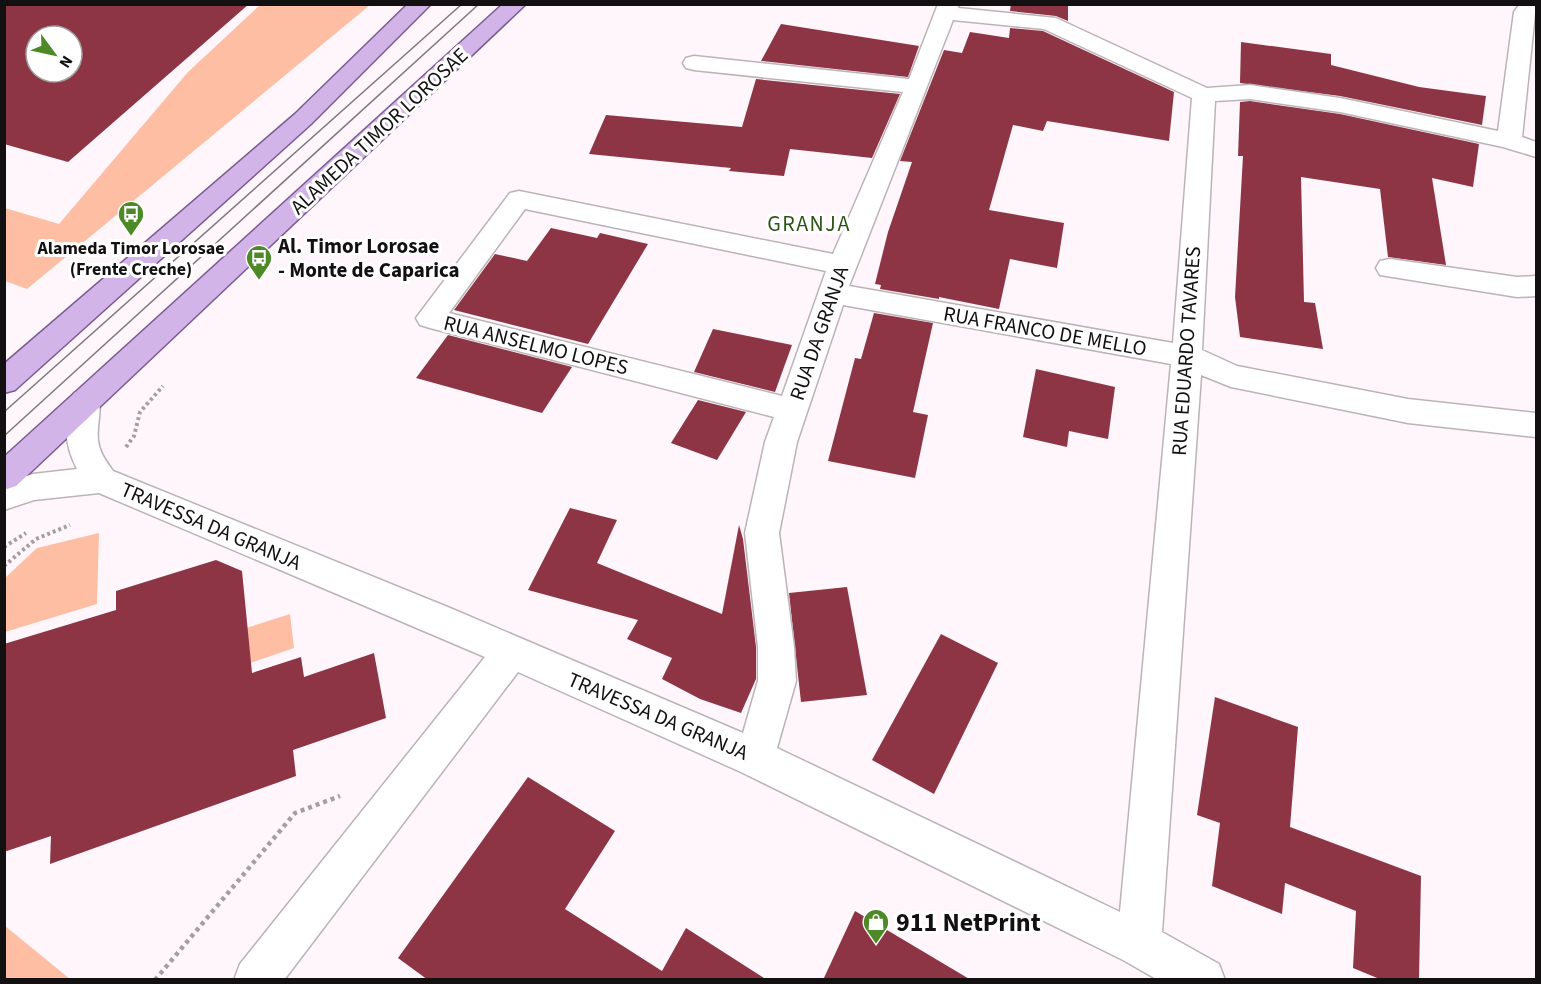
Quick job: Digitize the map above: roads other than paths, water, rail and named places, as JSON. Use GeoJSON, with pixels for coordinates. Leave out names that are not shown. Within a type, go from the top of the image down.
{"type":"FeatureCollection","features":[{"type":"Feature","properties":{"kind":"main road"},"geometry":{"type":"LineString","coordinates":[[4,382],[303,119],[421,4]]}},
{"type":"Feature","properties":{"kind":"main road","name":"ALAMEDA TIMOR LOROSAE"},"geometry":{"type":"LineString","coordinates":[[4,477],[516,4]]}},
{"type":"Feature","properties":{"kind":"street","name":"RUA DA GRANJA"},"geometry":{"type":"LineString","coordinates":[[755,758],[777,681],[776,647],[762,532],[768,491],[792,410],[838,279],[947,9],[1048,23],[1204,95]]}},
{"type":"Feature","properties":{"kind":"street"},"geometry":{"type":"LineString","coordinates":[[1204,95],[1250,92],[1349,107],[1523,145],[1531,11]]}},
{"type":"Feature","properties":{"kind":"street"},"geometry":{"type":"LineString","coordinates":[[693,63],[917,87]]}},
{"type":"Feature","properties":{"kind":"street","name":"RUA EDUARDO TAVARES"},"geometry":{"type":"LineString","coordinates":[[1139,944],[1187,356],[1204,95]]}},
{"type":"Feature","properties":{"kind":"street","name":"RUA ANSELMO LOPES"},"geometry":{"type":"LineString","coordinates":[[792,410],[430,318],[519,199],[838,279]]}},
{"type":"Feature","properties":{"kind":"street"},"geometry":{"type":"LineString","coordinates":[[1390,268],[1517,286],[1536,286]]}},
{"type":"Feature","properties":{"kind":"street","name":"RUA FRANCO DE MELLO"},"geometry":{"type":"LineString","coordinates":[[838,279],[1187,356],[1231,376],[1408,411],[1536,425]]}},
{"type":"Feature","properties":{"kind":"street","name":"TRAVESSA DA GRANJA"},"geometry":{"type":"LineString","coordinates":[[85,401],[80,440],[86,459],[101,480]]}},
{"type":"Feature","properties":{"kind":"street","name":"TRAVESSA DA GRANJA"},"geometry":{"type":"LineString","coordinates":[[4,497],[33,487],[101,480],[437,619],[755,758],[1139,944],[1203,980]]}},
{"type":"Feature","properties":{"kind":"street"},"geometry":{"type":"LineString","coordinates":[[256,980],[511,653]]}},
{"type":"Feature","properties":{"kind":"tram line"},"geometry":{"type":"LineString","coordinates":[[4,412],[462,4]]}},
{"type":"Feature","properties":{"kind":"tram line"},"geometry":{"type":"LineString","coordinates":[[4,436],[479,4]]}},
{"type":"Feature","properties":{"kind":"place","name":"Alameda Timor Lorosae (Frente Creche)"},"geometry":{"type":"Point","coordinates":[131,237]}},
{"type":"Feature","properties":{"kind":"place","name":"Al. Timor Lorosae - Monte de Caparica"},"geometry":{"type":"Point","coordinates":[259,281]}},
{"type":"Feature","properties":{"kind":"place","name":"911 NetPrint"},"geometry":{"type":"Point","coordinates":[876,945]}},
{"type":"Feature","properties":{"kind":"district","name":"GRANJA"},"geometry":{"type":"Point","coordinates":[809,224]}}]}
